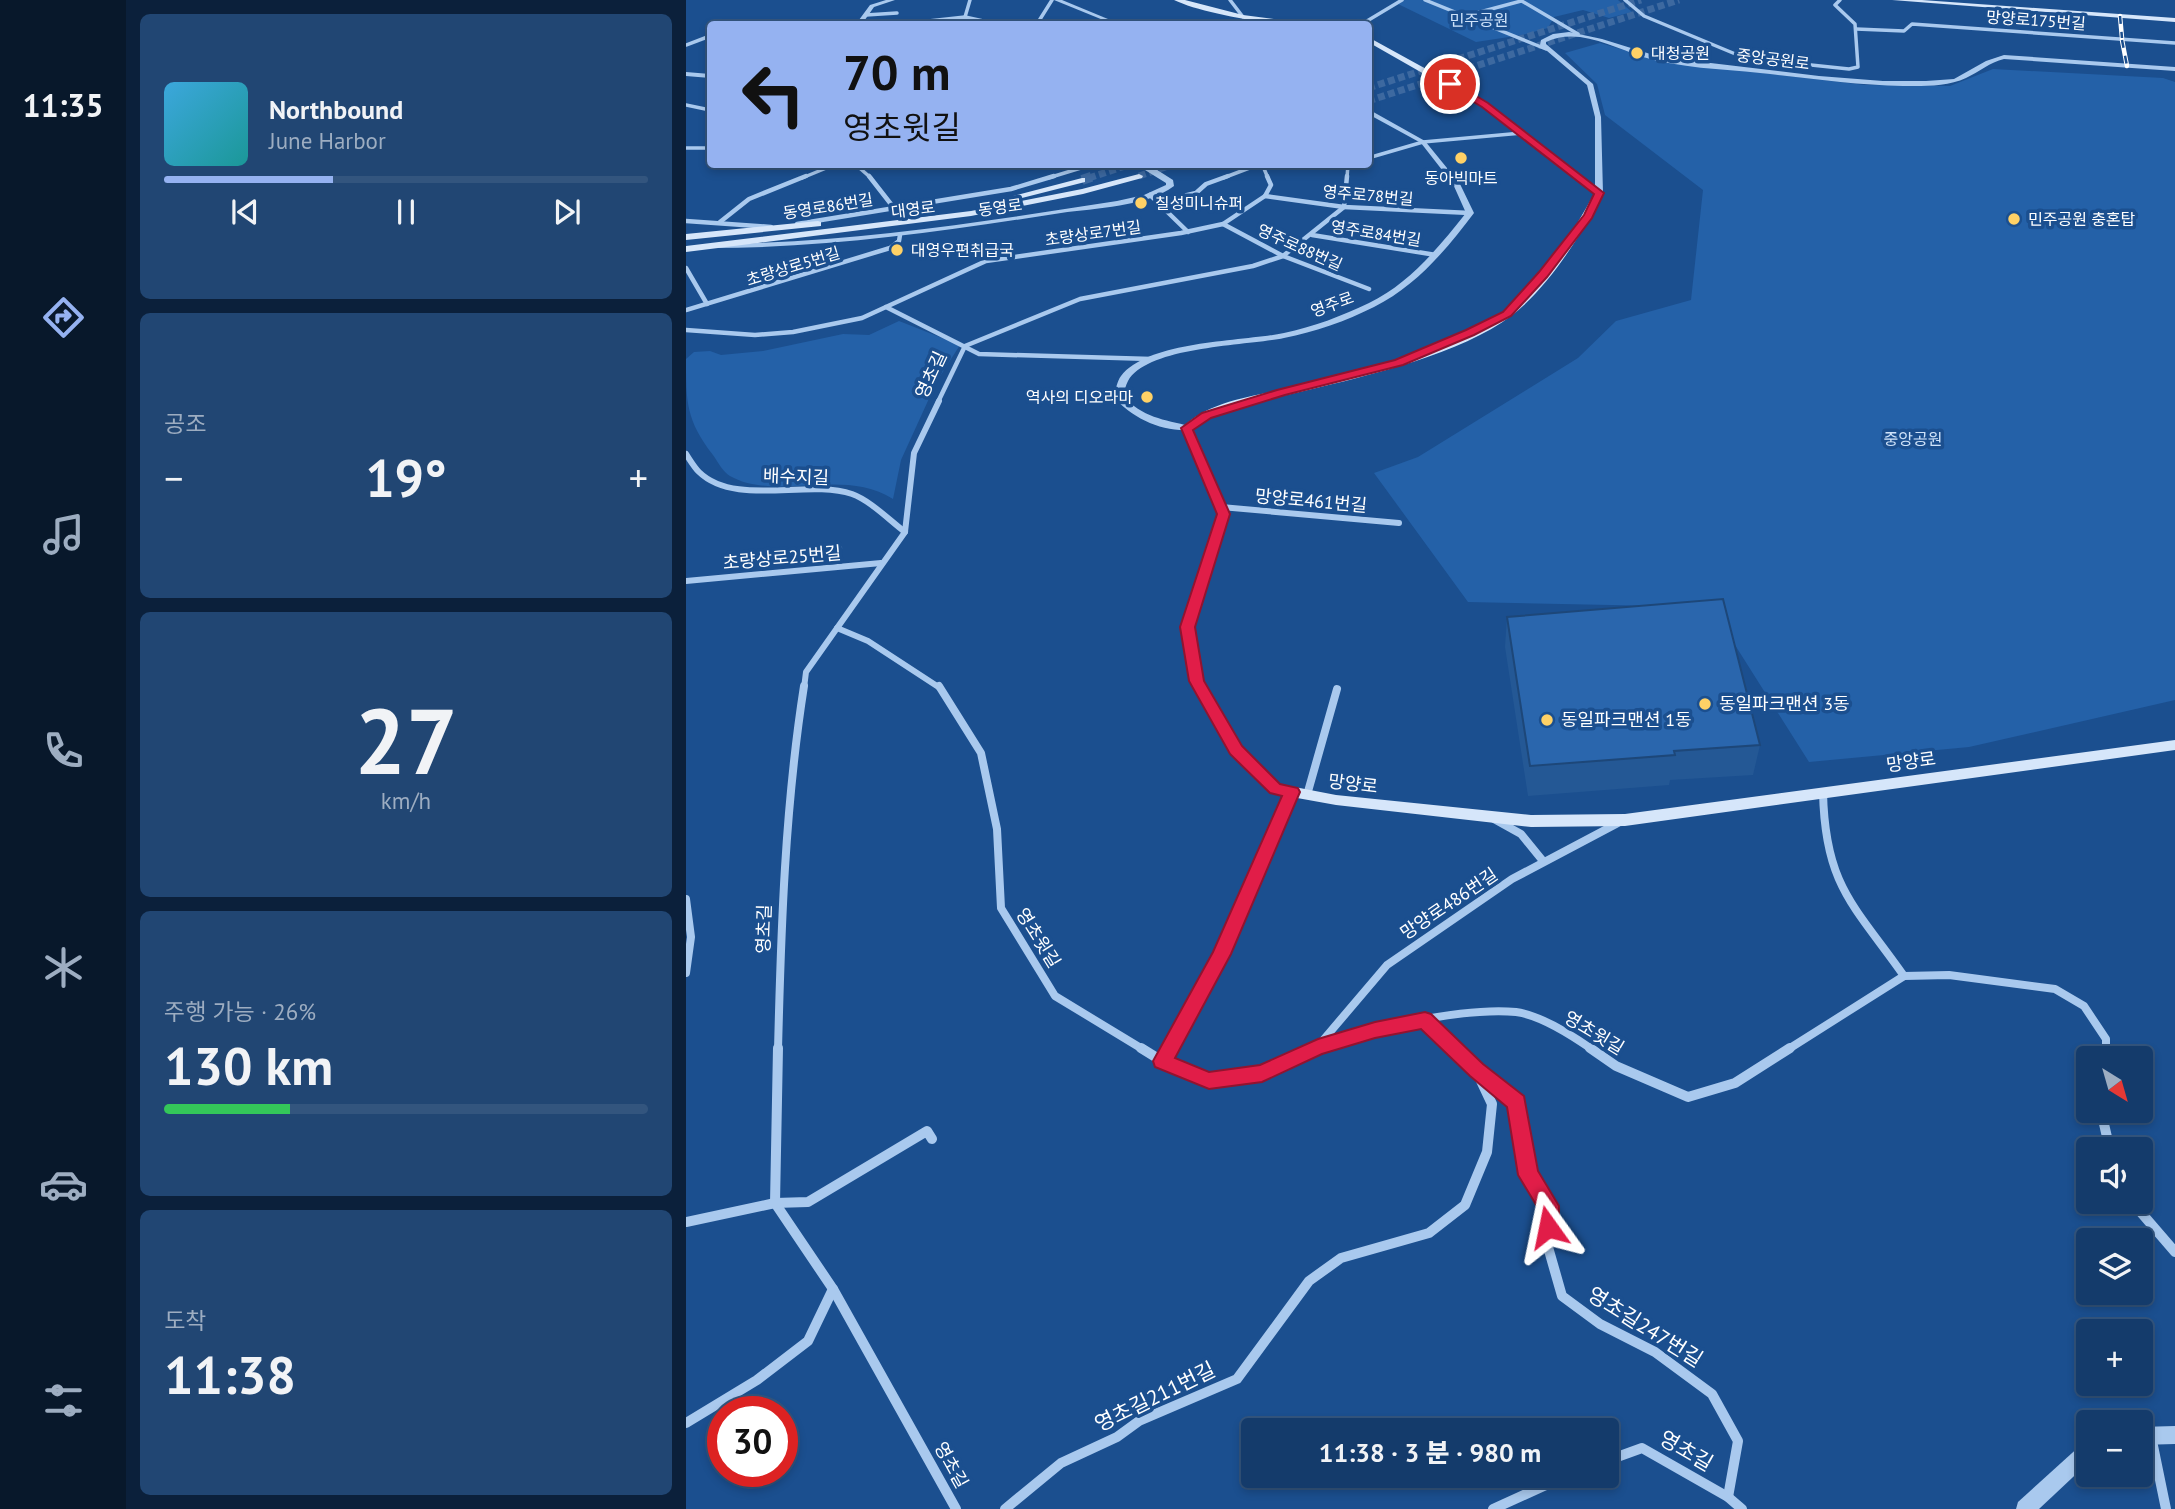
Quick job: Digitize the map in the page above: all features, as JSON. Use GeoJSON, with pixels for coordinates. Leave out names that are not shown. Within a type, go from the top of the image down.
{"type":"FeatureCollection","features":[{"type":"Feature","properties":{"kind":"main road"},"geometry":{"type":"LineString","coordinates":[[1177,0],[1243,16],[1284,21]]}},
{"type":"Feature","properties":{"kind":"main road"},"geometry":{"type":"LineString","coordinates":[[1895,0],[2175,20]]}},
{"type":"Feature","properties":{"kind":"main road"},"geometry":{"type":"LineString","coordinates":[[1221,508],[1187,428],[1207,415],[1281,392],[1399,362],[1470,333],[1507,314],[1536,283],[1588,216],[1599,193],[1485,105],[1372,41]]}},
{"type":"Feature","properties":{"kind":"main road","name":"대영로"},"geometry":{"type":"LineString","coordinates":[[686,249],[971,215],[1039,203],[1139,176]]}},
{"type":"Feature","properties":{"kind":"main road","name":"대영로"},"geometry":{"type":"LineString","coordinates":[[686,237],[784,236],[1004,200],[1082,180]]}},
{"type":"Feature","properties":{"kind":"main road","name":"망양로"},"geometry":{"type":"LineString","coordinates":[[1221,508],[1224,514],[1196,594],[1188,627],[1196,681],[1236,750],[1275,789],[1336,800],[1531,821],[1625,820],[2175,744]]}},
{"type":"Feature","properties":{"kind":"street"},"geometry":{"type":"LineString","coordinates":[[861,21],[872,6],[892,0]]}},
{"type":"Feature","properties":{"kind":"street"},"geometry":{"type":"LineString","coordinates":[[965,17],[970,0]]}},
{"type":"Feature","properties":{"kind":"street"},"geometry":{"type":"LineString","coordinates":[[1039,21],[1054,0],[1109,21]]}},
{"type":"Feature","properties":{"kind":"street"},"geometry":{"type":"LineString","coordinates":[[1230,0],[1243,16]]}},
{"type":"Feature","properties":{"kind":"street"},"geometry":{"type":"LineString","coordinates":[[1367,21],[1402,0]]}},
{"type":"Feature","properties":{"kind":"street"},"geometry":{"type":"LineString","coordinates":[[1425,0],[1546,49],[1590,84],[1598,117],[1599,193]]}},
{"type":"Feature","properties":{"kind":"street"},"geometry":{"type":"LineString","coordinates":[[1465,16],[1521,0],[1578,34]]}},
{"type":"Feature","properties":{"kind":"street"},"geometry":{"type":"LineString","coordinates":[[1625,0],[1644,16],[1745,58],[1849,69],[1858,67],[1856,29],[1854,22],[1836,10],[1835,5],[1840,0]]}},
{"type":"Feature","properties":{"kind":"street"},"geometry":{"type":"LineString","coordinates":[[866,15],[897,13]]}},
{"type":"Feature","properties":{"kind":"street"},"geometry":{"type":"LineString","coordinates":[[928,21],[965,17],[983,21]]}},
{"type":"Feature","properties":{"kind":"street","name":"망양로175번길"},"geometry":{"type":"LineString","coordinates":[[1856,29],[1904,31],[1912,24],[2175,43]]}},
{"type":"Feature","properties":{"kind":"street","name":"중앙공원로"},"geometry":{"type":"LineString","coordinates":[[1546,49],[1542,43],[1546,38],[1578,34],[1656,58],[1863,83],[1947,82],[1969,75],[1984,62],[2004,58],[2175,69]]}},
{"type":"Feature","properties":{"kind":"street"},"geometry":{"type":"LineString","coordinates":[[686,45],[707,37]]}},
{"type":"Feature","properties":{"kind":"street"},"geometry":{"type":"LineString","coordinates":[[700,40],[707,42]]}},
{"type":"Feature","properties":{"kind":"street"},"geometry":{"type":"LineString","coordinates":[[686,74],[707,77]]}},
{"type":"Feature","properties":{"kind":"street"},"geometry":{"type":"LineString","coordinates":[[686,105],[707,109]]}},
{"type":"Feature","properties":{"kind":"street"},"geometry":{"type":"LineString","coordinates":[[1372,113],[1423,142],[1456,184],[1470,213]]}},
{"type":"Feature","properties":{"kind":"street"},"geometry":{"type":"LineString","coordinates":[[1372,157],[1423,142],[1522,133]]}},
{"type":"Feature","properties":{"kind":"street"},"geometry":{"type":"LineString","coordinates":[[686,148],[707,148]]}},
{"type":"Feature","properties":{"kind":"street"},"geometry":{"type":"LineString","coordinates":[[720,222],[749,199],[826,168]]}},
{"type":"Feature","properties":{"kind":"street"},"geometry":{"type":"LineString","coordinates":[[860,168],[877,183],[894,208]]}},
{"type":"Feature","properties":{"kind":"street","name":"동영로86번길"},"geometry":{"type":"LineString","coordinates":[[686,221],[720,222],[784,236],[894,208],[1011,189],[1081,168]]}},
{"type":"Feature","properties":{"kind":"street"},"geometry":{"type":"LineString","coordinates":[[1148,168],[1170,182],[1170,186],[1150,195],[1188,232]]}},
{"type":"Feature","properties":{"kind":"street"},"geometry":{"type":"LineString","coordinates":[[1158,202],[1196,193],[1206,184],[1250,168]]}},
{"type":"Feature","properties":{"kind":"street"},"geometry":{"type":"LineString","coordinates":[[1223,224],[1265,196],[1271,185],[1263,168]]}},
{"type":"Feature","properties":{"kind":"street"},"geometry":{"type":"LineString","coordinates":[[1344,207],[1348,168]]}},
{"type":"Feature","properties":{"kind":"street","name":"동영로"},"geometry":{"type":"LineString","coordinates":[[784,236],[900,235],[1016,219],[1150,195]]}},
{"type":"Feature","properties":{"kind":"street","name":"영주로78번길"},"geometry":{"type":"LineString","coordinates":[[1265,196],[1344,207],[1470,213]]}},
{"type":"Feature","properties":{"kind":"street","name":"영초길"},"geometry":{"type":"LineString","coordinates":[[956,1509],[833,1289],[775,1203],[781,920],[792,764],[806,672],[905,531],[914,453],[965,346],[1080,299],[1252,266],[1283,256],[1344,207]]}},
{"type":"Feature","properties":{"kind":"street","name":"영주로"},"geometry":{"type":"LineString","coordinates":[[1187,428],[1149,420],[1130,411],[1118,396],[1119,384],[1130,372],[1151,359],[1203,346],[1283,336],[1356,312],[1384,299],[1407,283],[1436,255],[1470,213]]}},
{"type":"Feature","properties":{"kind":"street","name":"초량상로7번길"},"geometry":{"type":"LineString","coordinates":[[686,330],[755,335],[793,332],[862,318],[986,261],[1188,232],[1223,224]]}},
{"type":"Feature","properties":{"kind":"street","name":"영주로88번길"},"geometry":{"type":"LineString","coordinates":[[1223,224],[1283,256],[1369,289]]}},
{"type":"Feature","properties":{"kind":"street","name":"초량상로5번길"},"geometry":{"type":"LineString","coordinates":[[686,310],[890,248],[899,241],[900,235]]}},
{"type":"Feature","properties":{"kind":"street","name":"영주로84번길"},"geometry":{"type":"LineString","coordinates":[[1312,235],[1436,255]]}},
{"type":"Feature","properties":{"kind":"street"},"geometry":{"type":"LineString","coordinates":[[686,268],[707,304]]}},
{"type":"Feature","properties":{"kind":"street"},"geometry":{"type":"LineString","coordinates":[[886,307],[965,346]]}},
{"type":"Feature","properties":{"kind":"street","name":"영초길"},"geometry":{"type":"LineString","coordinates":[[965,346],[979,354],[992,356],[1151,359]]}},
{"type":"Feature","properties":{"kind":"street","name":"배수지길"},"geometry":{"type":"LineString","coordinates":[[686,454],[712,482],[743,489],[815,489],[853,494],[905,531]]}},
{"type":"Feature","properties":{"kind":"street","name":"망양로461번길"},"geometry":{"type":"LineString","coordinates":[[1221,508],[1399,523]]}},
{"type":"Feature","properties":{"kind":"street"},"geometry":{"type":"LineString","coordinates":[[820,559],[839,548]]}},
{"type":"Feature","properties":{"kind":"street","name":"초량상로25번길"},"geometry":{"type":"LineString","coordinates":[[686,581],[881,562]]}},
{"type":"Feature","properties":{"kind":"street","name":"영초윗길"},"geometry":{"type":"LineString","coordinates":[[837,628],[868,641],[939,686],[981,754],[997,829],[1001,908],[1055,996],[1162,1061],[1209,1080],[1262,1073],[1318,1047],[1375,1030],[1450,1015],[1518,1012],[1567,1032],[1616,1066],[1688,1097],[1735,1083],[1904,976]]}},
{"type":"Feature","properties":{"kind":"street"},"geometry":{"type":"LineString","coordinates":[[1307,795],[1337,689]]}},
{"type":"Feature","properties":{"kind":"street"},"geometry":{"type":"LineString","coordinates":[[1162,1061],[1222,954],[1292,792]]}},
{"type":"Feature","properties":{"kind":"street"},"geometry":{"type":"LineString","coordinates":[[1823,792],[1823,825],[1832,866],[1851,906],[1885,947],[1904,976],[1949,975],[2054,989],[2084,1006],[2106,1039],[2106,1046]]}},
{"type":"Feature","properties":{"kind":"street"},"geometry":{"type":"LineString","coordinates":[[1488,816],[1521,834],[1543,861]]}},
{"type":"Feature","properties":{"kind":"street","name":"망양로486번길"},"geometry":{"type":"LineString","coordinates":[[1318,1047],[1387,965],[1512,879],[1625,820]]}},
{"type":"Feature","properties":{"kind":"street"},"geometry":{"type":"LineString","coordinates":[[686,899],[691,937],[686,973]]}},
{"type":"Feature","properties":{"kind":"street","name":"영초길247번길"},"geometry":{"type":"LineString","coordinates":[[1425,1020],[1476,1070],[1517,1103],[1528,1175],[1549,1206],[1548,1247],[1562,1296],[1600,1324],[1655,1352],[1712,1394],[1738,1441],[1728,1497]]}},
{"type":"Feature","properties":{"kind":"street","name":"영초길211번길"},"geometry":{"type":"LineString","coordinates":[[1005,1509],[1061,1463],[1117,1437],[1139,1421],[1237,1379],[1308,1281],[1341,1258],[1429,1233],[1465,1205],[1487,1152],[1492,1104],[1476,1070]]}},
{"type":"Feature","properties":{"kind":"street"},"geometry":{"type":"LineString","coordinates":[[686,1222],[775,1203],[808,1202],[927,1131],[932,1139]]}},
{"type":"Feature","properties":{"kind":"street"},"geometry":{"type":"LineString","coordinates":[[2144,1214],[2173,1244]]}},
{"type":"Feature","properties":{"kind":"street"},"geometry":{"type":"LineString","coordinates":[[686,1423],[757,1380],[808,1340],[833,1289]]}},
{"type":"Feature","properties":{"kind":"street"},"geometry":{"type":"LineString","coordinates":[[2153,1436],[2175,1435]]}},
{"type":"Feature","properties":{"kind":"street","name":"영초길"},"geometry":{"type":"LineString","coordinates":[[1619,1456],[1642,1448],[1728,1497],[1741,1509]]}},
{"type":"Feature","properties":{"kind":"street"},"geometry":{"type":"LineString","coordinates":[[2025,1509],[2076,1461]]}},
{"type":"Feature","properties":{"kind":"street"},"geometry":{"type":"LineString","coordinates":[[2153,1462],[2166,1509]]}},
{"type":"Feature","properties":{"kind":"street"},"geometry":{"type":"LineString","coordinates":[[1493,1509],[1539,1488]]}},
{"type":"Feature","properties":{"kind":"green space","name":"민주공원"},"geometry":{"type":"Polygon","coordinates":[[[1404,0],[1618,0],[1632,12],[1609,18],[1583,10],[1554,17],[1548,28],[1476,42],[1398,4],[1404,0]]]}},
{"type":"Feature","properties":{"kind":"green space","name":"중앙공원"},"geometry":{"type":"Polygon","coordinates":[[[1600,43],[1662,61],[1865,85],[1950,86],[1993,69],[2163,78],[2175,82],[2175,700],[1969,747],[1809,762],[1711,607],[1468,602],[1374,473],[1418,457],[1578,358],[1616,321],[1691,300],[1703,190],[1605,115],[1597,84],[1565,53],[1600,43]]]}},
{"type":"Feature","properties":{"kind":"green space"},"geometry":{"type":"Polygon","coordinates":[[[899,321],[960,345],[937,381],[901,460],[893,499],[874,490],[853,486],[768,486],[748,483],[730,476],[704,443],[693,421],[687,399],[686,359],[694,352],[710,351],[721,355],[763,351],[843,334],[869,335],[899,321]]]}},
{"type":"Feature","properties":{"kind":"building"},"geometry":{"type":"Polygon","coordinates":[[[1723,599],[1760,745],[1674,751],[1675,755],[1530,766],[1507,617],[1723,599]]]}},
{"type":"Feature","properties":{"kind":"tunnel"},"geometry":{"type":"LineString","coordinates":[[1372,87],[1641,0]]}},
{"type":"Feature","properties":{"kind":"tunnel"},"geometry":{"type":"LineString","coordinates":[[1372,100],[1679,0]]}},
{"type":"Feature","properties":{"kind":"tunnel"},"geometry":{"type":"LineString","coordinates":[[1089,178],[1119,168]]}},
{"type":"Feature","properties":{"kind":"tunnel"},"geometry":{"type":"LineString","coordinates":[[1139,176],[1162,168]]}},
{"type":"Feature","properties":{"kind":"tunnel"},"geometry":{"type":"LineString","coordinates":[[1082,180],[1094,176]]}},
{"type":"Feature","properties":{"kind":"railway"},"geometry":{"type":"LineString","coordinates":[[2120,16],[2122,38]]}},
{"type":"Feature","properties":{"kind":"railway"},"geometry":{"type":"LineString","coordinates":[[2122,40],[2127,66]]}},
{"type":"Feature","properties":{"kind":"place","name":"대청공원"},"geometry":{"type":"Point","coordinates":[1637,53]}},
{"type":"Feature","properties":{"kind":"place","name":"동아빅마트"},"geometry":{"type":"Point","coordinates":[1461,158]}},
{"type":"Feature","properties":{"kind":"place","name":"칠성미니슈퍼"},"geometry":{"type":"Point","coordinates":[1141,203]}},
{"type":"Feature","properties":{"kind":"place","name":"민주공원 충혼탑"},"geometry":{"type":"Point","coordinates":[2014,219]}},
{"type":"Feature","properties":{"kind":"place","name":"대영우편취급국"},"geometry":{"type":"Point","coordinates":[897,250]}},
{"type":"Feature","properties":{"kind":"place","name":"역사의 디오라마"},"geometry":{"type":"Point","coordinates":[1147,397]}},
{"type":"Feature","properties":{"kind":"place","name":"동일파크맨션 3동"},"geometry":{"type":"Point","coordinates":[1705,704]}},
{"type":"Feature","properties":{"kind":"place","name":"동일파크맨션 1동"},"geometry":{"type":"Point","coordinates":[1547,720]}},
{"type":"Feature","properties":{"kind":"route"},"geometry":{"type":"LineString","coordinates":[[1450,84],[1485,105],[1599,193],[1588,216],[1543,275],[1507,314],[1470,333],[1399,362],[1281,392],[1207,415],[1187,428],[1224,514],[1196,594],[1188,627],[1196,681],[1236,750],[1275,789],[1292,792],[1222,954],[1162,1061],[1209,1080],[1262,1073],[1318,1047],[1375,1030],[1425,1020],[1476,1070],[1517,1103],[1528,1175],[1549,1206],[1548,1227]]}}]}
